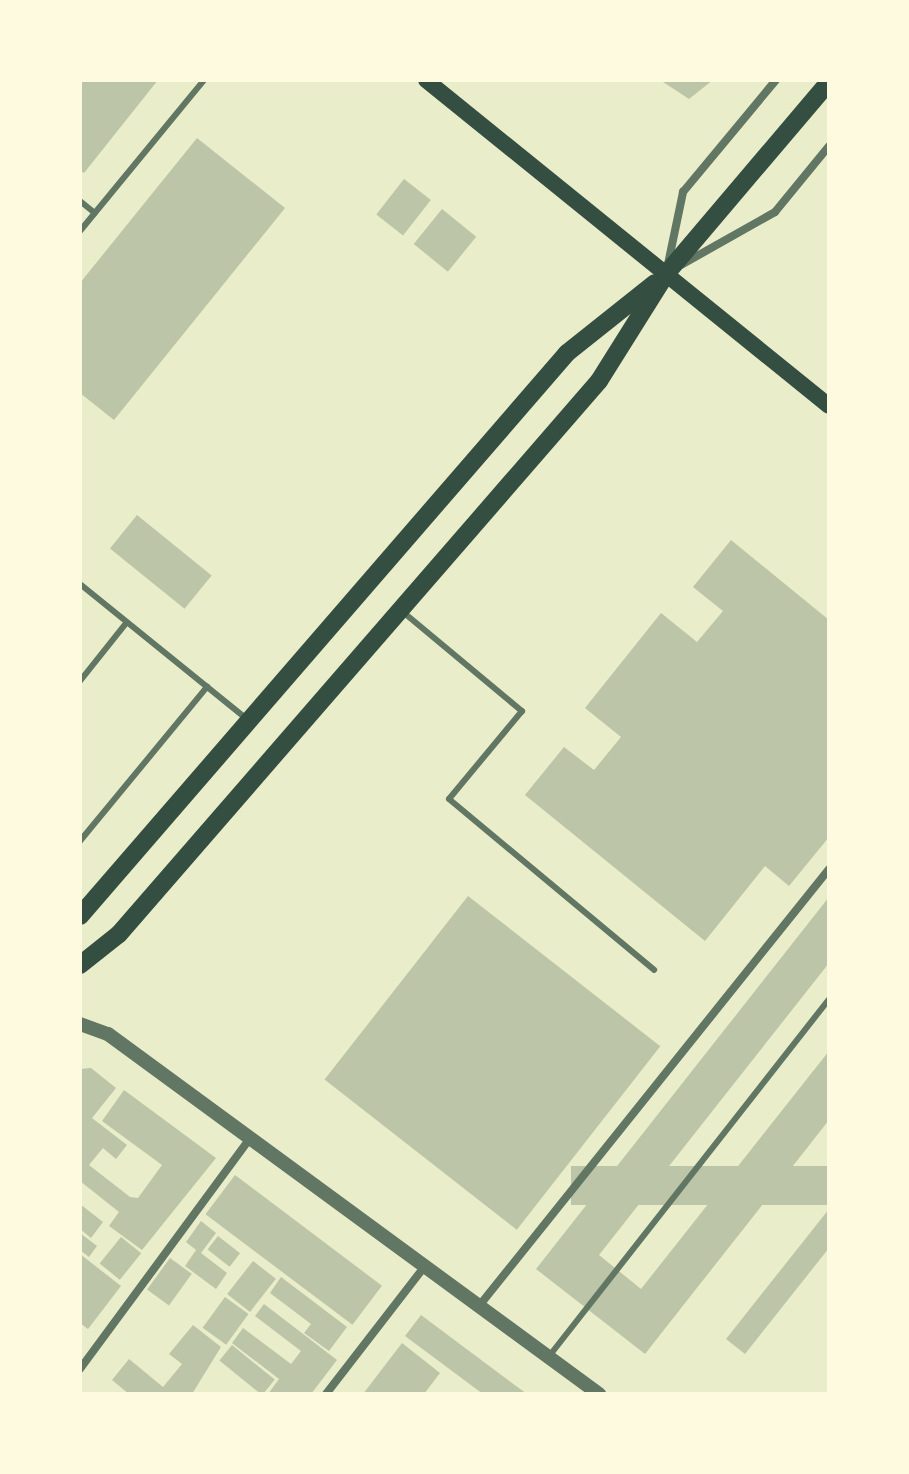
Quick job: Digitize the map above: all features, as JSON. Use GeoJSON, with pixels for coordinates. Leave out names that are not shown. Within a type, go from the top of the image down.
{"type":"FeatureCollection","features":[{"type":"Feature","properties":{"kind":"main road"},"geometry":{"type":"LineString","coordinates":[[426,80],[829,406]]}},
{"type":"Feature","properties":{"kind":"main road"},"geometry":{"type":"LineString","coordinates":[[80,965],[119,934],[599,381],[666,274],[829,82]]}},
{"type":"Feature","properties":{"kind":"main road"},"geometry":{"type":"LineString","coordinates":[[80,916],[567,353],[666,274]]}},
{"type":"Feature","properties":{"kind":"street"},"geometry":{"type":"LineString","coordinates":[[666,274],[683,192],[776,80]]}},
{"type":"Feature","properties":{"kind":"street"},"geometry":{"type":"LineString","coordinates":[[666,274],[775,212],[829,146]]}},
{"type":"Feature","properties":{"kind":"street"},"geometry":{"type":"LineString","coordinates":[[479,1306],[829,869]]}},
{"type":"Feature","properties":{"kind":"street"},"geometry":{"type":"LineString","coordinates":[[80,1024],[108,1034],[599,1394]]}},
{"type":"Feature","properties":{"kind":"street"},"geometry":{"type":"LineString","coordinates":[[80,1369],[250,1138]]}},
{"type":"Feature","properties":{"kind":"street"},"geometry":{"type":"LineString","coordinates":[[326,1394],[425,1266]]}},
{"type":"Feature","properties":{"kind":"lane"},"geometry":{"type":"LineString","coordinates":[[80,231],[204,80]]}},
{"type":"Feature","properties":{"kind":"lane"},"geometry":{"type":"LineString","coordinates":[[80,201],[95,213]]}},
{"type":"Feature","properties":{"kind":"lane"},"geometry":{"type":"LineString","coordinates":[[80,584],[248,720]]}},
{"type":"Feature","properties":{"kind":"lane"},"geometry":{"type":"LineString","coordinates":[[400,610],[522,711],[449,799],[654,970]]}},
{"type":"Feature","properties":{"kind":"lane"},"geometry":{"type":"LineString","coordinates":[[80,681],[127,622]]}},
{"type":"Feature","properties":{"kind":"lane"},"geometry":{"type":"LineString","coordinates":[[80,841],[207,687]]}},
{"type":"Feature","properties":{"kind":"lane"},"geometry":{"type":"LineString","coordinates":[[548,1357],[829,999]]}},
{"type":"Feature","properties":{"kind":"building"},"geometry":{"type":"Polygon","coordinates":[[[80,80],[158,80],[84,173],[80,170],[80,80]]]}},
{"type":"Feature","properties":{"kind":"building"},"geometry":{"type":"Polygon","coordinates":[[[660,80],[713,80],[689,99],[660,80]]]}},
{"type":"Feature","properties":{"kind":"building"},"geometry":{"type":"Polygon","coordinates":[[[197,138],[285,208],[114,420],[80,393],[80,283],[197,138]]]}},
{"type":"Feature","properties":{"kind":"building"},"geometry":{"type":"Polygon","coordinates":[[[404,179],[431,200],[403,235],[376,214],[404,179]]]}},
{"type":"Feature","properties":{"kind":"building"},"geometry":{"type":"Polygon","coordinates":[[[442,209],[476,237],[448,272],[414,244],[442,209]]]}},
{"type":"Feature","properties":{"kind":"building"},"geometry":{"type":"Polygon","coordinates":[[[137,515],[212,575],[185,609],[110,548],[137,515]]]}},
{"type":"Feature","properties":{"kind":"building"},"geometry":{"type":"Polygon","coordinates":[[[731,540],[829,620],[829,837],[789,886],[765,866],[705,941],[525,795],[564,747],[594,770],[621,737],[585,708],[661,613],[697,642],[723,611],[693,587],[731,540]]]}},
{"type":"Feature","properties":{"kind":"building"},"geometry":{"type":"Polygon","coordinates":[[[468,896],[660,1046],[517,1230],[325,1080],[468,896]]]}},
{"type":"Feature","properties":{"kind":"building"},"geometry":{"type":"Polygon","coordinates":[[[829,897],[829,963],[599,1255],[641,1289],[829,1051],[829,1120],[645,1354],[536,1269],[829,897]]]}},
{"type":"Feature","properties":{"kind":"building"},"geometry":{"type":"Polygon","coordinates":[[[91,1068],[116,1088],[92,1118],[127,1145],[116,1159],[103,1148],[89,1165],[130,1197],[138,1198],[162,1165],[102,1121],[124,1090],[216,1158],[142,1250],[109,1226],[119,1212],[80,1181],[80,1069],[91,1068]]]}},
{"type":"Feature","properties":{"kind":"building"},"geometry":{"type":"Polygon","coordinates":[[[571,1166],[829,1166],[829,1205],[571,1205],[571,1166]]]}},
{"type":"Feature","properties":{"kind":"building"},"geometry":{"type":"Polygon","coordinates":[[[235,1175],[382,1286],[352,1325],[206,1214],[235,1175]]]}},
{"type":"Feature","properties":{"kind":"building"},"geometry":{"type":"Polygon","coordinates":[[[80,1204],[103,1222],[91,1238],[80,1229],[80,1204]]]}},
{"type":"Feature","properties":{"kind":"building"},"geometry":{"type":"Polygon","coordinates":[[[829,1209],[829,1248],[745,1354],[726,1339],[829,1209]]]}},
{"type":"Feature","properties":{"kind":"building"},"geometry":{"type":"Polygon","coordinates":[[[201,1221],[216,1233],[201,1253],[227,1273],[216,1289],[185,1266],[196,1250],[186,1242],[201,1221]]]}},
{"type":"Feature","properties":{"kind":"building"},"geometry":{"type":"Polygon","coordinates":[[[80,1233],[97,1246],[89,1257],[80,1250],[80,1233]]]}},
{"type":"Feature","properties":{"kind":"building"},"geometry":{"type":"Polygon","coordinates":[[[218,1236],[240,1253],[230,1267],[208,1249],[218,1236]]]}},
{"type":"Feature","properties":{"kind":"building"},"geometry":{"type":"Polygon","coordinates":[[[121,1237],[141,1253],[120,1280],[100,1263],[121,1237]]]}},
{"type":"Feature","properties":{"kind":"building"},"geometry":{"type":"Polygon","coordinates":[[[80,1254],[121,1286],[88,1329],[80,1323],[80,1254]]]}},
{"type":"Feature","properties":{"kind":"building"},"geometry":{"type":"Polygon","coordinates":[[[170,1258],[192,1274],[169,1305],[147,1290],[170,1258]]]}},
{"type":"Feature","properties":{"kind":"building"},"geometry":{"type":"Polygon","coordinates":[[[253,1261],[276,1279],[250,1312],[227,1294],[253,1261]]]}},
{"type":"Feature","properties":{"kind":"building"},"geometry":{"type":"Polygon","coordinates":[[[281,1277],[347,1327],[329,1351],[304,1333],[311,1324],[270,1293],[281,1277]]]}},
{"type":"Feature","properties":{"kind":"building"},"geometry":{"type":"Polygon","coordinates":[[[225,1297],[248,1314],[226,1345],[203,1328],[225,1297]]]}},
{"type":"Feature","properties":{"kind":"building"},"geometry":{"type":"Polygon","coordinates":[[[264,1304],[337,1360],[311,1394],[268,1394],[279,1379],[232,1343],[243,1328],[291,1364],[301,1351],[255,1316],[264,1304]]]}},
{"type":"Feature","properties":{"kind":"building"},"geometry":{"type":"Polygon","coordinates":[[[421,1315],[527,1394],[483,1394],[405,1336],[421,1315]]]}},
{"type":"Feature","properties":{"kind":"building"},"geometry":{"type":"Polygon","coordinates":[[[193,1325],[221,1347],[192,1394],[129,1394],[112,1380],[129,1359],[163,1387],[182,1364],[169,1354],[193,1325]]]}},
{"type":"Feature","properties":{"kind":"building"},"geometry":{"type":"Polygon","coordinates":[[[402,1343],[440,1373],[424,1394],[363,1394],[402,1343]]]}},
{"type":"Feature","properties":{"kind":"building"},"geometry":{"type":"Polygon","coordinates":[[[232,1345],[275,1380],[261,1394],[219,1361],[232,1345]]]}}]}
